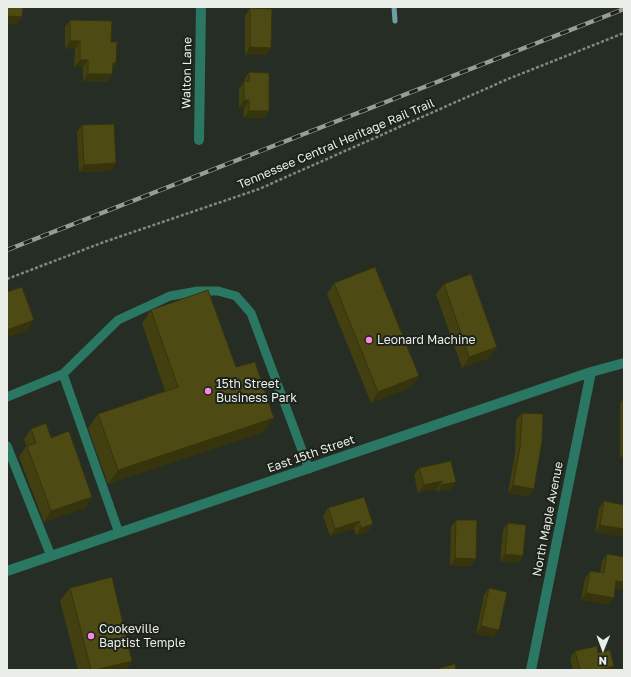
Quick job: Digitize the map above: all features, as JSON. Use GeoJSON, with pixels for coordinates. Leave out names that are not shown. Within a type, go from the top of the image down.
{"type":"FeatureCollection","features":[{"type":"Feature","properties":{"kind":"street","name":"Walton Lane"},"geometry":{"type":"LineString","coordinates":[[199,140],[201,7]]}},
{"type":"Feature","properties":{"kind":"street","name":"East 15th Street"},"geometry":{"type":"LineString","coordinates":[[7,571],[591,372],[624,363]]}},
{"type":"Feature","properties":{"kind":"street","name":"North Maple Avenue"},"geometry":{"type":"LineString","coordinates":[[531,670],[591,372]]}},
{"type":"Feature","properties":{"kind":"lane"},"geometry":{"type":"LineString","coordinates":[[7,397],[63,374],[118,320],[170,296],[198,291],[218,291],[236,296],[251,313],[309,469]]}},
{"type":"Feature","properties":{"kind":"lane"},"geometry":{"type":"LineString","coordinates":[[63,374],[119,533]]}},
{"type":"Feature","properties":{"kind":"lane"},"geometry":{"type":"LineString","coordinates":[[7,446],[51,556]]}},
{"type":"Feature","properties":{"kind":"path","name":"Tennessee Central Heritage Rail Trail"},"geometry":{"type":"LineString","coordinates":[[7,279],[104,242],[259,189],[508,79],[624,33]]}},
{"type":"Feature","properties":{"kind":"building"},"geometry":{"type":"Polygon","coordinates":[[[7,7],[23,7],[22,17],[7,16],[7,7]]]}},
{"type":"Feature","properties":{"kind":"building"},"geometry":{"type":"Polygon","coordinates":[[[250,8],[272,9],[271,48],[250,47],[250,8]]]}},
{"type":"Feature","properties":{"kind":"building"},"geometry":{"type":"Polygon","coordinates":[[[70,20],[112,21],[111,42],[117,42],[116,63],[113,63],[112,74],[88,74],[88,60],[80,60],[80,41],[70,41],[70,20]]]}},
{"type":"Feature","properties":{"kind":"building"},"geometry":{"type":"Polygon","coordinates":[[[249,72],[269,73],[269,111],[249,111],[249,100],[244,100],[244,81],[249,81],[249,72]]]}},
{"type":"Feature","properties":{"kind":"building"},"geometry":{"type":"Polygon","coordinates":[[[114,124],[116,163],[84,165],[82,125],[114,124]]]}},
{"type":"Feature","properties":{"kind":"building","name":"Leonard Machine"},"geometry":{"type":"Polygon","coordinates":[[[375,267],[419,376],[378,392],[334,283],[375,267]]]}},
{"type":"Feature","properties":{"kind":"building"},"geometry":{"type":"Polygon","coordinates":[[[471,274],[497,347],[469,357],[444,284],[471,274]]]}},
{"type":"Feature","properties":{"kind":"building"},"geometry":{"type":"Polygon","coordinates":[[[22,287],[34,320],[7,330],[7,292],[22,287]]]}},
{"type":"Feature","properties":{"kind":"building","name":"15th Street Business Park"},"geometry":{"type":"Polygon","coordinates":[[[208,290],[236,367],[255,362],[274,418],[118,470],[98,414],[178,387],[151,310],[208,290]]]}},
{"type":"Feature","properties":{"kind":"building"},"geometry":{"type":"Polygon","coordinates":[[[522,413],[543,414],[542,441],[534,489],[513,485],[520,447],[522,413]]]}},
{"type":"Feature","properties":{"kind":"building"},"geometry":{"type":"Polygon","coordinates":[[[46,423],[51,438],[69,431],[92,497],[51,511],[27,446],[36,443],[31,429],[46,423]]]}},
{"type":"Feature","properties":{"kind":"building"},"geometry":{"type":"Polygon","coordinates":[[[451,461],[456,482],[442,485],[442,481],[424,485],[419,468],[451,461]]]}},
{"type":"Feature","properties":{"kind":"building"},"geometry":{"type":"Polygon","coordinates":[[[364,497],[373,524],[361,528],[359,521],[335,529],[328,508],[364,497]]]}},
{"type":"Feature","properties":{"kind":"building"},"geometry":{"type":"Polygon","coordinates":[[[604,501],[624,505],[624,529],[600,525],[604,501]]]}},
{"type":"Feature","properties":{"kind":"building"},"geometry":{"type":"Polygon","coordinates":[[[456,520],[477,520],[476,559],[455,558],[456,520]]]}},
{"type":"Feature","properties":{"kind":"building"},"geometry":{"type":"Polygon","coordinates":[[[508,523],[526,525],[523,556],[505,554],[508,523]]]}},
{"type":"Feature","properties":{"kind":"building"},"geometry":{"type":"Polygon","coordinates":[[[607,554],[624,557],[624,582],[616,581],[614,598],[586,593],[590,571],[604,573],[607,554]]]}},
{"type":"Feature","properties":{"kind":"building","name":"Cookeville Baptist Temple"},"geometry":{"type":"Polygon","coordinates":[[[112,577],[132,661],[91,670],[70,588],[112,577]]]}},
{"type":"Feature","properties":{"kind":"building"},"geometry":{"type":"Polygon","coordinates":[[[489,588],[507,592],[499,630],[481,626],[489,588]]]}},
{"type":"Feature","properties":{"kind":"building"},"geometry":{"type":"Polygon","coordinates":[[[597,646],[598,653],[610,650],[614,666],[598,670],[580,670],[575,651],[597,646]]]}},
{"type":"Feature","properties":{"kind":"building"},"geometry":{"type":"Polygon","coordinates":[[[455,664],[456,670],[433,670],[455,664]]]}},
{"type":"Feature","properties":{"kind":"waterway"},"geometry":{"type":"LineString","coordinates":[[394,7],[395,21]]}},
{"type":"Feature","properties":{"kind":"railway"},"geometry":{"type":"LineString","coordinates":[[7,250],[624,9]]}},
{"type":"Feature","properties":{"kind":"place","name":"Leonard Machine"},"geometry":{"type":"Point","coordinates":[369,340]}},
{"type":"Feature","properties":{"kind":"place","name":"15th Street Business Park"},"geometry":{"type":"Point","coordinates":[208,391]}},
{"type":"Feature","properties":{"kind":"place","name":"Cookeville Baptist Temple"},"geometry":{"type":"Point","coordinates":[91,636]}}]}
